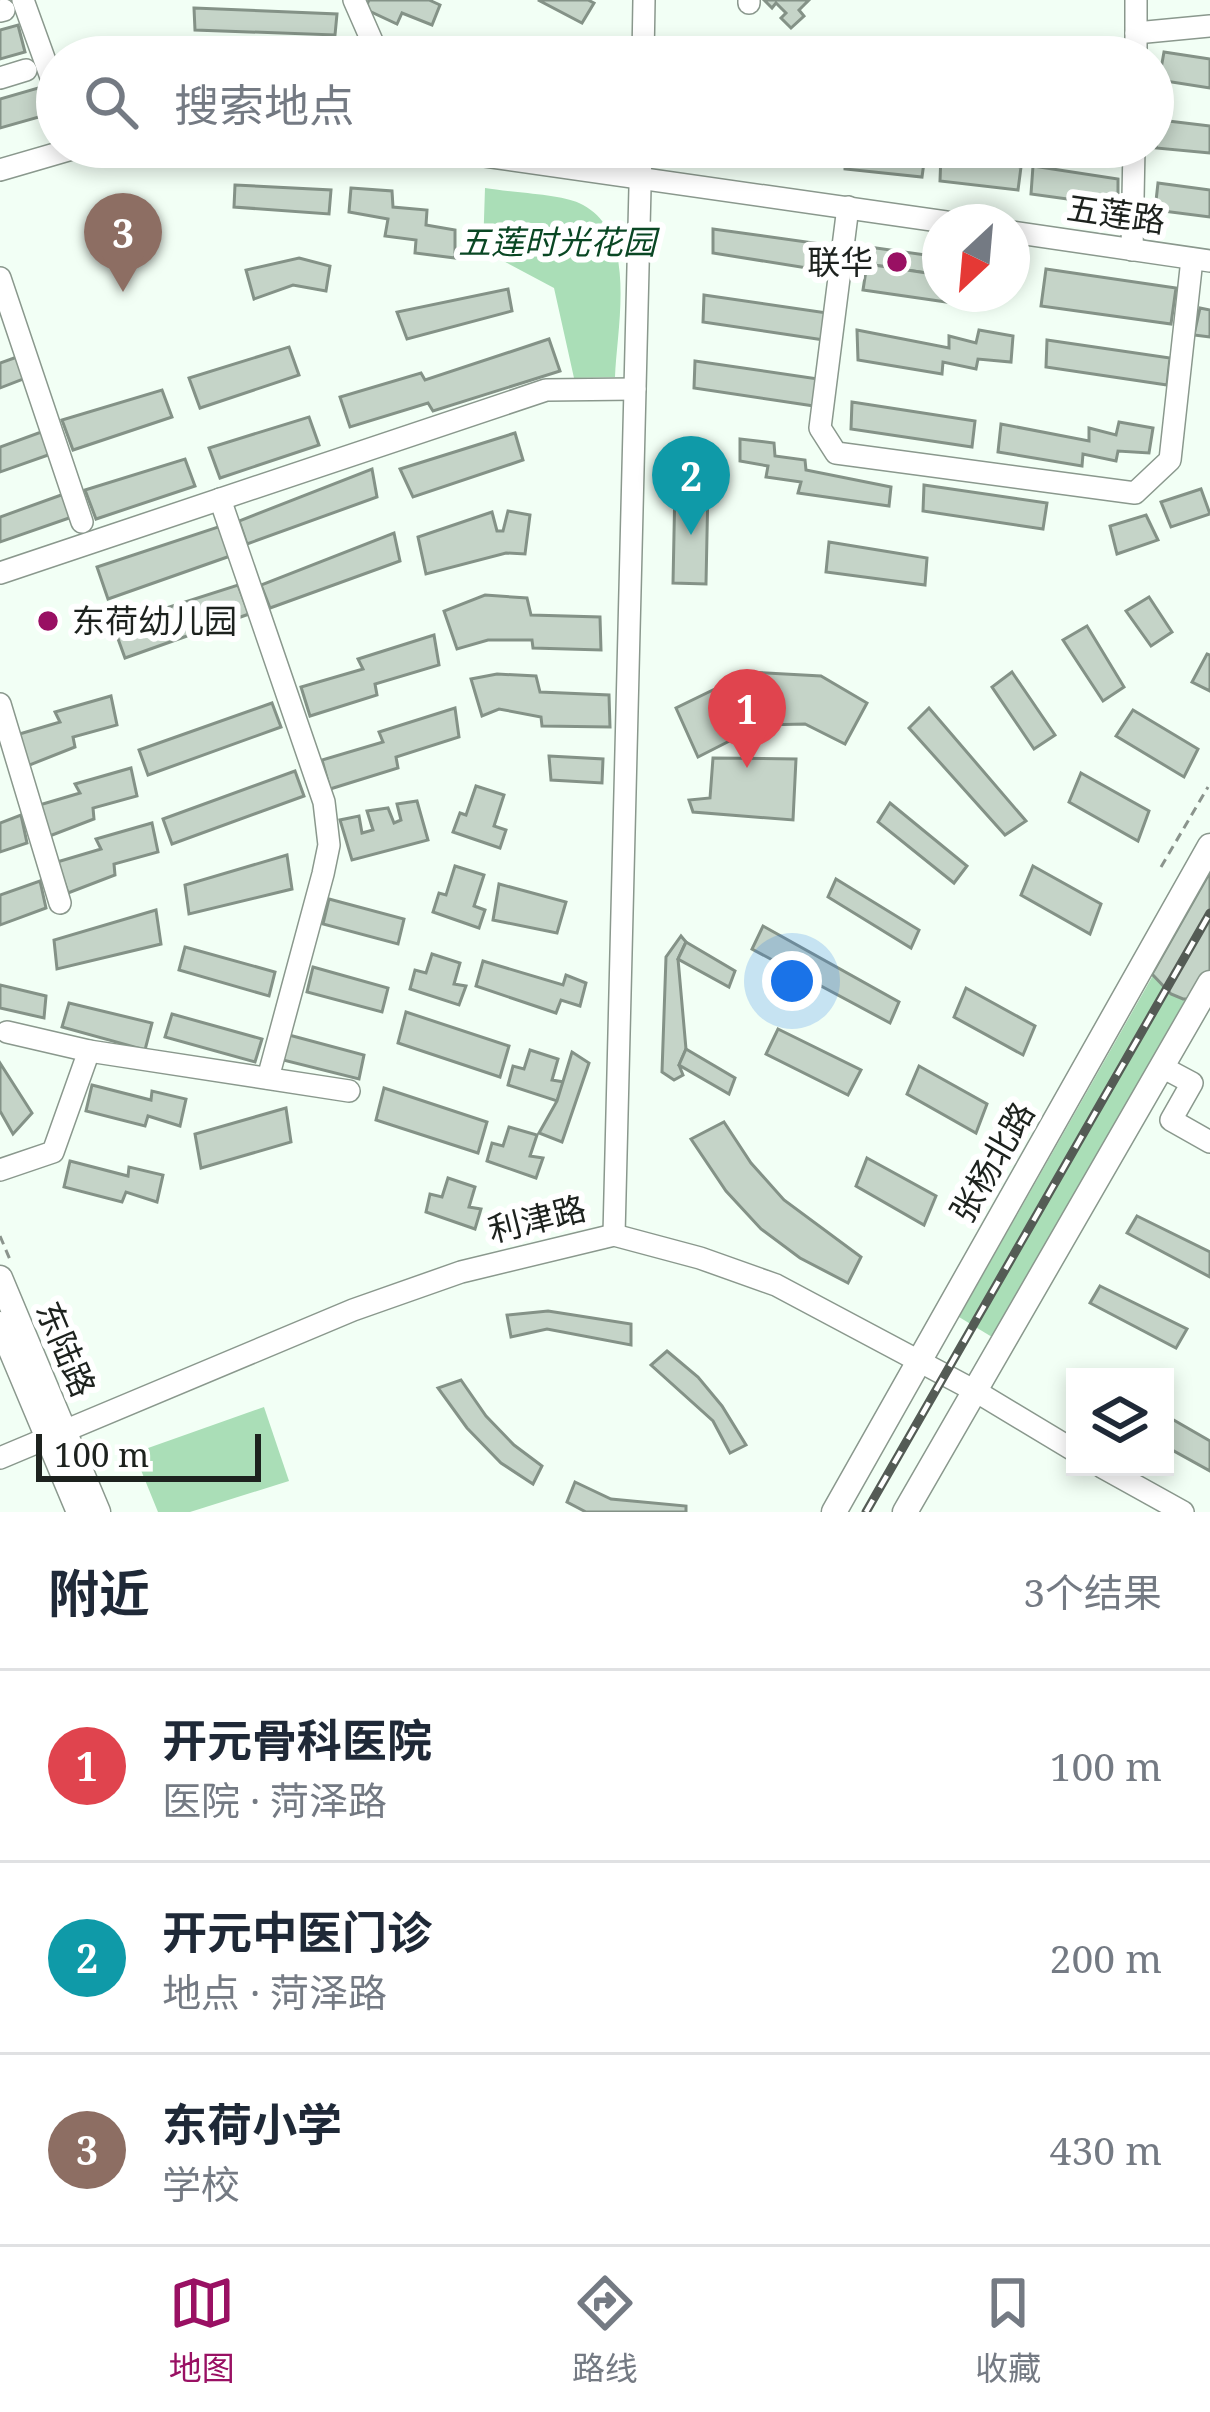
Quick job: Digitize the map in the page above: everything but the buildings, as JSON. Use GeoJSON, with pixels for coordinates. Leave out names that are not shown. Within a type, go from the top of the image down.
{"type":"FeatureCollection","features":[{"type":"Feature","properties":{"kind":"main road","name":"张杨北路"},"geometry":{"type":"LineString","coordinates":[[834,1512],[1210,846]]}},
{"type":"Feature","properties":{"kind":"main road"},"geometry":{"type":"LineString","coordinates":[[905,1512],[1210,983]]}},
{"type":"Feature","properties":{"kind":"main road","name":"东陆路"},"geometry":{"type":"LineString","coordinates":[[0,1278],[57,1435],[79,1512]]}},
{"type":"Feature","properties":{"kind":"main road","name":"东陆路"},"geometry":{"type":"LineString","coordinates":[[0,1324],[98,1512]]}},
{"type":"Feature","properties":{"kind":"street"},"geometry":{"type":"LineString","coordinates":[[354,0],[370,36]]}},
{"type":"Feature","properties":{"kind":"street"},"geometry":{"type":"LineString","coordinates":[[643,36],[644,0]]}},
{"type":"Feature","properties":{"kind":"street"},"geometry":{"type":"LineString","coordinates":[[1136,0],[1136,33],[1210,26]]}},
{"type":"Feature","properties":{"kind":"street"},"geometry":{"type":"LineString","coordinates":[[9,7],[36,56]]}},
{"type":"Feature","properties":{"kind":"street"},"geometry":{"type":"LineString","coordinates":[[0,78],[26,70]]}},
{"type":"Feature","properties":{"kind":"street"},"geometry":{"type":"LineString","coordinates":[[0,170],[36,159]]}},
{"type":"Feature","properties":{"kind":"street"},"geometry":{"type":"LineString","coordinates":[[581,168],[922,218]]}},
{"type":"Feature","properties":{"kind":"street"},"geometry":{"type":"LineString","coordinates":[[614,1235],[641,168]]}},
{"type":"Feature","properties":{"kind":"street"},"geometry":{"type":"LineString","coordinates":[[1132,250],[1134,168]]}},
{"type":"Feature","properties":{"kind":"street"},"geometry":{"type":"LineString","coordinates":[[848,207],[820,428],[836,453],[1135,493],[1170,460],[1201,260]]}},
{"type":"Feature","properties":{"kind":"street","name":"五莲路"},"geometry":{"type":"LineString","coordinates":[[1030,235],[1201,260]]}},
{"type":"Feature","properties":{"kind":"street"},"geometry":{"type":"LineString","coordinates":[[0,278],[82,521]]}},
{"type":"Feature","properties":{"kind":"street"},"geometry":{"type":"LineString","coordinates":[[0,573],[546,391],[635,389]]}},
{"type":"Feature","properties":{"kind":"street"},"geometry":{"type":"LineString","coordinates":[[220,499],[324,802],[328,845],[268,1078]]}},
{"type":"Feature","properties":{"kind":"street"},"geometry":{"type":"LineString","coordinates":[[0,704],[60,902]]}},
{"type":"Feature","properties":{"kind":"street"},"geometry":{"type":"LineString","coordinates":[[7,1032],[88,1052],[349,1091]]}},
{"type":"Feature","properties":{"kind":"street"},"geometry":{"type":"LineString","coordinates":[[0,1171],[52,1153],[88,1052]]}},
{"type":"Feature","properties":{"kind":"street"},"geometry":{"type":"LineString","coordinates":[[1162,1067],[1192,1083],[1172,1120],[1210,1142]]}},
{"type":"Feature","properties":{"kind":"street","name":"利津路"},"geometry":{"type":"LineString","coordinates":[[0,1458],[374,1302],[461,1272],[614,1235],[700,1258],[776,1286],[1066,1446]]}},
{"type":"Feature","properties":{"kind":"street"},"geometry":{"type":"LineString","coordinates":[[1118,1476],[1183,1512]]}},
{"type":"Feature","properties":{"kind":"path"},"geometry":{"type":"LineString","coordinates":[[1161,867],[1208,787]]}},
{"type":"Feature","properties":{"kind":"green space","name":"五莲时光花园"},"geometry":{"type":"Polygon","coordinates":[[[485,188],[570,200],[598,216],[610,234],[620,281],[615,377],[574,378],[554,288],[483,250],[485,188]]]}},
{"type":"Feature","properties":{"kind":"green space"},"geometry":{"type":"Polygon","coordinates":[[[1210,875],[1210,957],[992,1337],[959,1317],[1210,875]]]}},
{"type":"Feature","properties":{"kind":"green space"},"geometry":{"type":"Polygon","coordinates":[[[264,1407],[289,1481],[190,1512],[158,1512],[134,1453],[264,1407]]]}},
{"type":"Feature","properties":{"kind":"railway"},"geometry":{"type":"LineString","coordinates":[[866,1512],[1210,913]]}},
{"type":"Feature","properties":{"kind":"place","name":"联华"},"geometry":{"type":"Point","coordinates":[897,262]}},
{"type":"Feature","properties":{"kind":"place","name":"东荷小学"},"geometry":{"type":"Point","coordinates":[123,292]}},
{"type":"Feature","properties":{"kind":"place","name":"开元中医门诊"},"geometry":{"type":"Point","coordinates":[691,535]}},
{"type":"Feature","properties":{"kind":"place","name":"东荷幼儿园"},"geometry":{"type":"Point","coordinates":[48,621]}},
{"type":"Feature","properties":{"kind":"place","name":"开元骨科医院"},"geometry":{"type":"Point","coordinates":[747,768]}}]}
